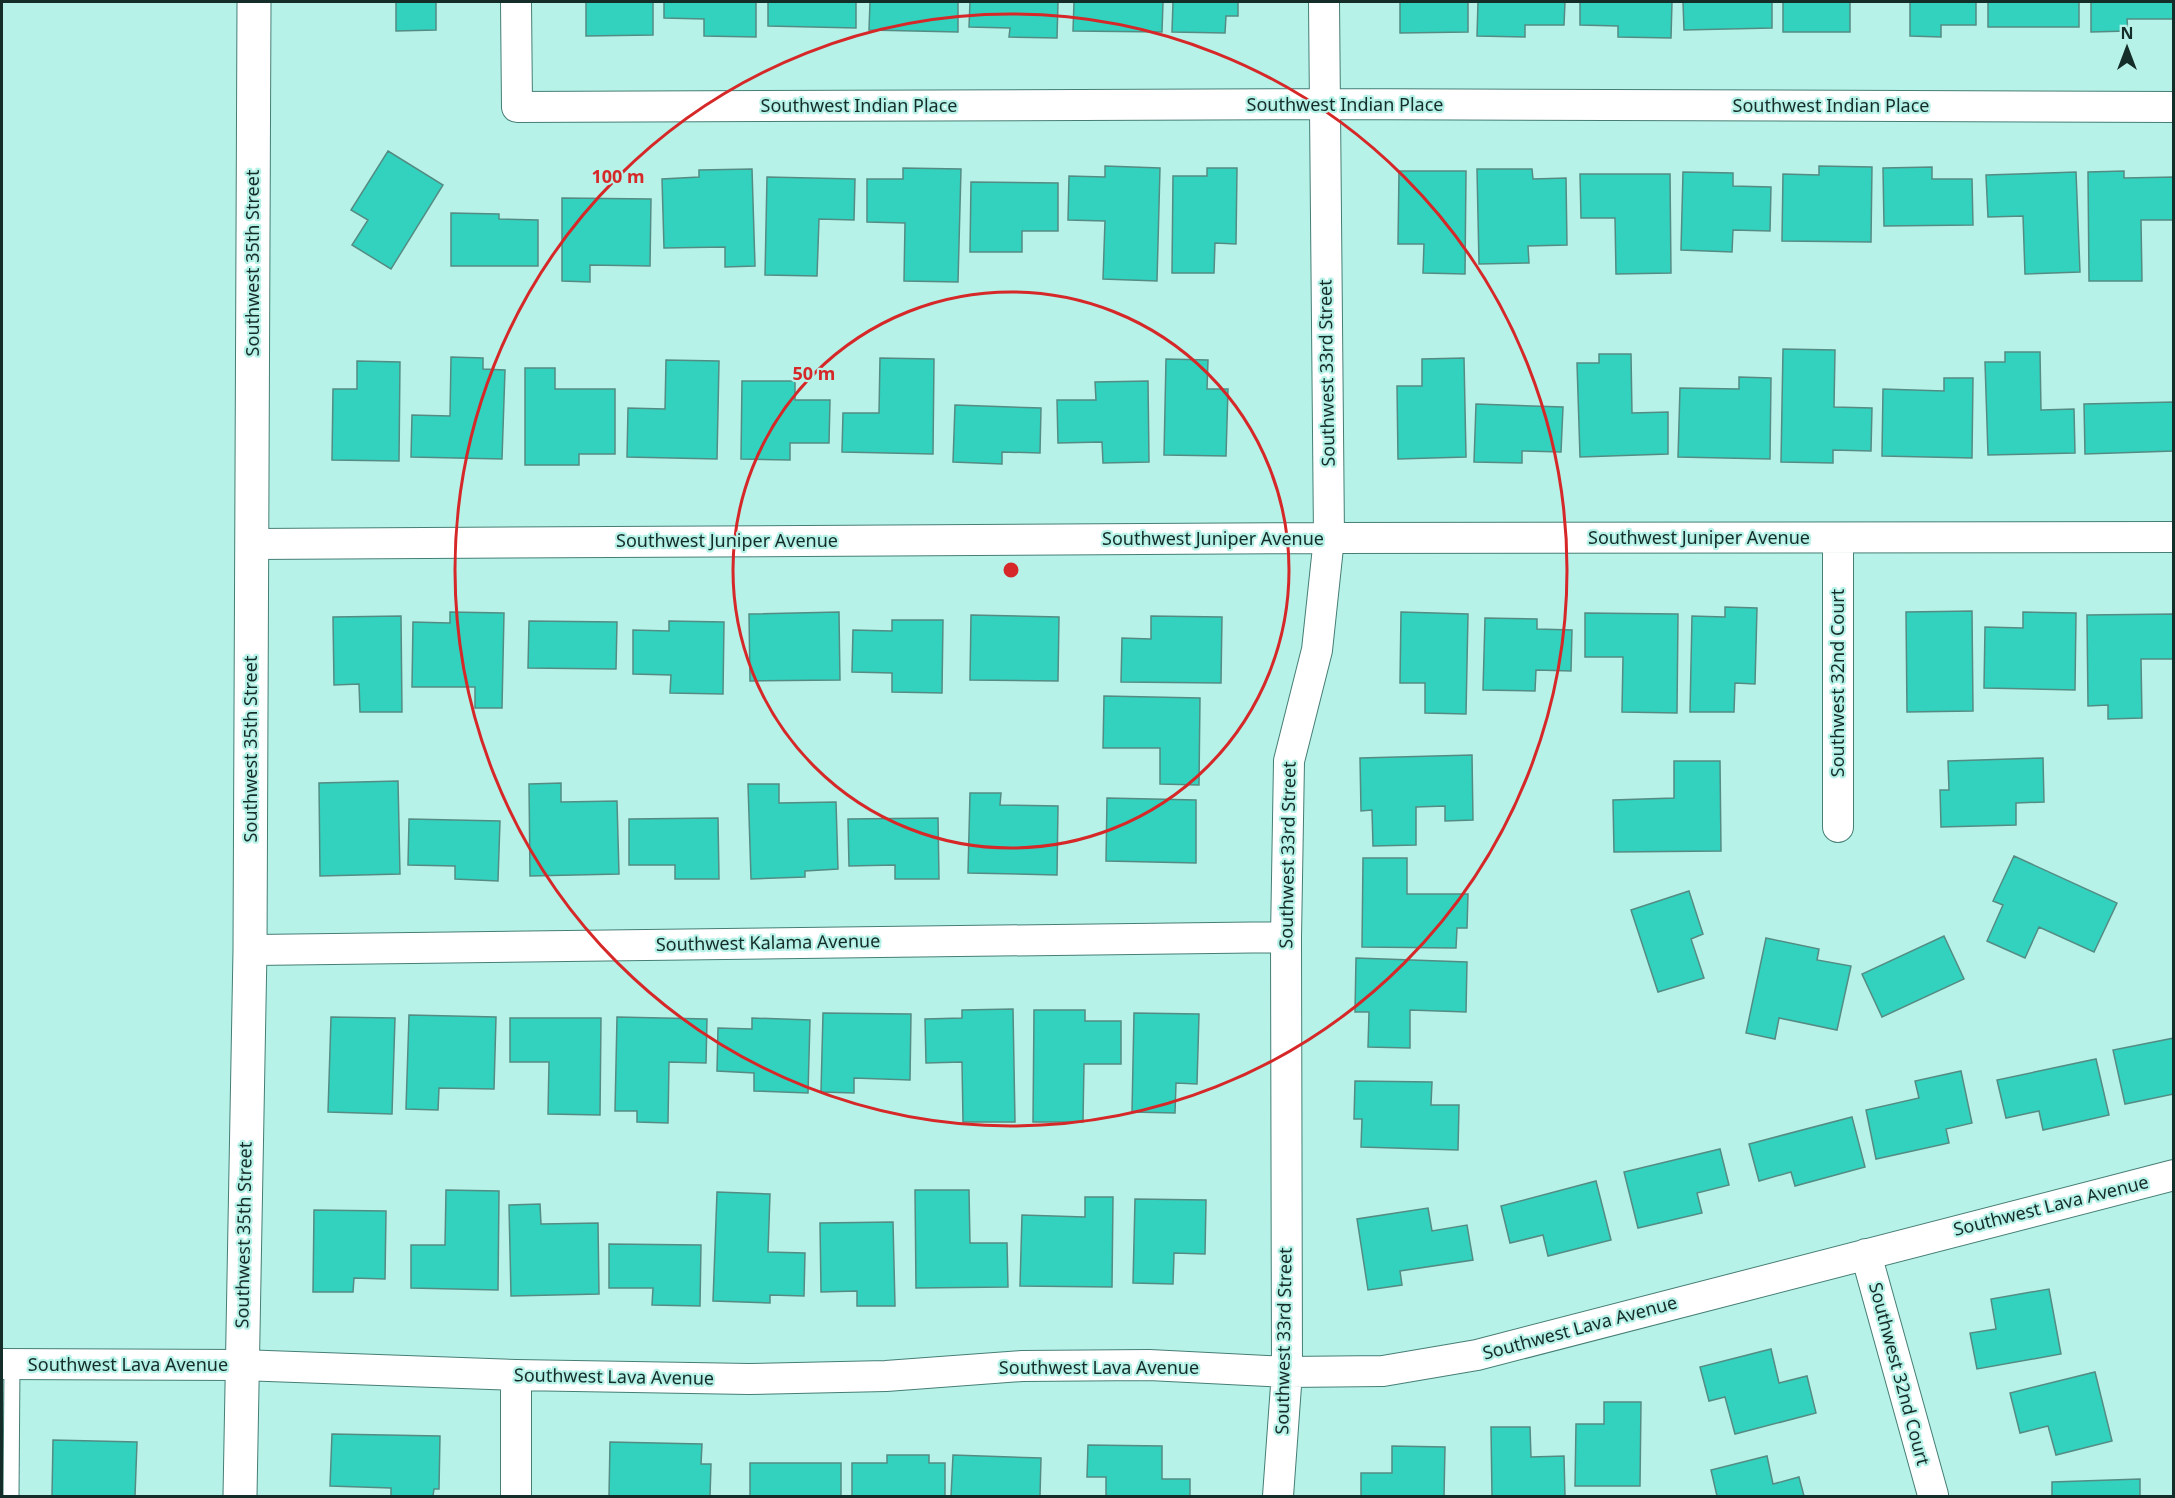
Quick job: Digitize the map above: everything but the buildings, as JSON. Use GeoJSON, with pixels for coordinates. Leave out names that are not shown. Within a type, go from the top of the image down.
{"type":"FeatureCollection","features":[{"type":"Feature","properties":{"kind":"street","name":"Southwest 35th Street"},"geometry":{"type":"LineString","coordinates":[[240,1497],[250,950],[254,2]]}},
{"type":"Feature","properties":{"kind":"street","name":"Southwest Indian Place"},"geometry":{"type":"LineString","coordinates":[[516,2],[517,107],[1324,105],[2174,107]]}},
{"type":"Feature","properties":{"kind":"street","name":"Southwest 33rd Street"},"geometry":{"type":"LineString","coordinates":[[1278,1497],[1287,1372],[1286,937],[1289,761],[1317,650],[1329,538],[1324,2]]}},
{"type":"Feature","properties":{"kind":"street","name":"Southwest Juniper Avenue"},"geometry":{"type":"LineString","coordinates":[[253,544],[1329,538],[2174,537]]}},
{"type":"Feature","properties":{"kind":"street","name":"Southwest 32nd Court"},"geometry":{"type":"LineString","coordinates":[[1839,538],[1839,827]]}},
{"type":"Feature","properties":{"kind":"street","name":"Southwest Kalama Avenue"},"geometry":{"type":"LineString","coordinates":[[250,950],[1286,937]]}},
{"type":"Feature","properties":{"kind":"street","name":"Southwest Lava Avenue"},"geometry":{"type":"LineString","coordinates":[[7,1364],[241,1365],[516,1376],[749,1379],[886,1376],[1022,1366],[1149,1365],[1287,1372],[1383,1371],[1477,1355],[2174,1175]]}},
{"type":"Feature","properties":{"kind":"street","name":"Southwest 32nd Court"},"geometry":{"type":"LineString","coordinates":[[1866,1254],[1933,1495]]}},
{"type":"Feature","properties":{"kind":"street"},"geometry":{"type":"LineString","coordinates":[[516,1376],[516,1497]]}},
{"type":"Feature","properties":{"kind":"lane"},"geometry":{"type":"LineString","coordinates":[[7,1364],[11,1497]]}}]}
